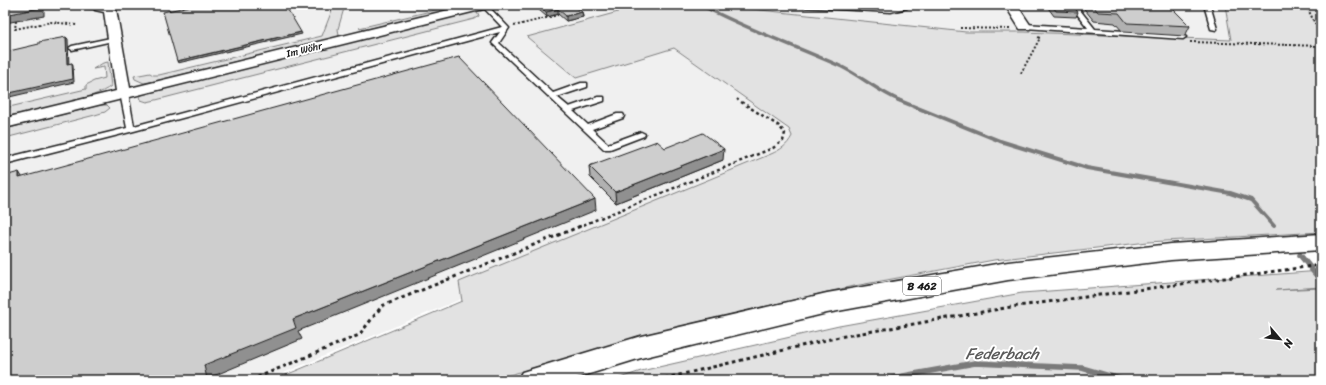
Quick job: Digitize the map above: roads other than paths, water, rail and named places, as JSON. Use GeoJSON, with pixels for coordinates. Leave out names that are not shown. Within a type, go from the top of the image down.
{"type":"FeatureCollection","features":[{"type":"Feature","properties":{"kind":"main road","name":"B 462"},"geometry":{"type":"LineString","coordinates":[[532,380],[641,347],[827,303],[986,275],[1171,252],[1321,242]]}},
{"type":"Feature","properties":{"kind":"street","name":"Im Wöhr"},"geometry":{"type":"LineString","coordinates":[[5,123],[484,5]]}},
{"type":"Feature","properties":{"kind":"street"},"geometry":{"type":"LineString","coordinates":[[1010,5],[1029,30]]}},
{"type":"Feature","properties":{"kind":"street"},"geometry":{"type":"LineString","coordinates":[[99,6],[110,9],[124,93]]}},
{"type":"Feature","properties":{"kind":"lane"},"geometry":{"type":"LineString","coordinates":[[74,5],[99,6]]}},
{"type":"Feature","properties":{"kind":"lane"},"geometry":{"type":"LineString","coordinates":[[484,5],[506,28]]}},
{"type":"Feature","properties":{"kind":"lane"},"geometry":{"type":"LineString","coordinates":[[800,5],[899,10],[906,5]]}},
{"type":"Feature","properties":{"kind":"lane"},"geometry":{"type":"LineString","coordinates":[[1073,5],[1093,32]]}},
{"type":"Feature","properties":{"kind":"lane"},"geometry":{"type":"LineString","coordinates":[[1207,5],[1214,29]]}},
{"type":"Feature","properties":{"kind":"lane"},"geometry":{"type":"LineString","coordinates":[[506,28],[495,43],[607,147],[641,134]]}},
{"type":"Feature","properties":{"kind":"lane"},"geometry":{"type":"LineString","coordinates":[[5,161],[131,129],[506,28]]}},
{"type":"Feature","properties":{"kind":"lane"},"geometry":{"type":"LineString","coordinates":[[1029,30],[1183,37]]}},
{"type":"Feature","properties":{"kind":"lane"},"geometry":{"type":"LineString","coordinates":[[72,48],[115,39]]}},
{"type":"Feature","properties":{"kind":"lane"},"geometry":{"type":"LineString","coordinates":[[552,96],[584,85]]}},
{"type":"Feature","properties":{"kind":"lane"},"geometry":{"type":"LineString","coordinates":[[124,93],[131,129]]}},
{"type":"Feature","properties":{"kind":"lane"},"geometry":{"type":"LineString","coordinates":[[568,110],[601,99]]}},
{"type":"Feature","properties":{"kind":"lane"},"geometry":{"type":"LineString","coordinates":[[587,128],[620,116]]}},
{"type":"Feature","properties":{"kind":"waterway"},"geometry":{"type":"LineString","coordinates":[[701,5],[753,30],[842,67],[901,101]]}},
{"type":"Feature","properties":{"kind":"waterway"},"geometry":{"type":"LineString","coordinates":[[898,100],[1000,141],[1087,168],[1230,193],[1251,200],[1274,226]]}},
{"type":"Feature","properties":{"kind":"waterway"},"geometry":{"type":"LineString","coordinates":[[1300,255],[1321,281]]}},
{"type":"Feature","properties":{"kind":"waterway","name":"Federbach"},"geometry":{"type":"LineString","coordinates":[[881,380],[975,363],[1082,368],[1123,380]]}}]}
